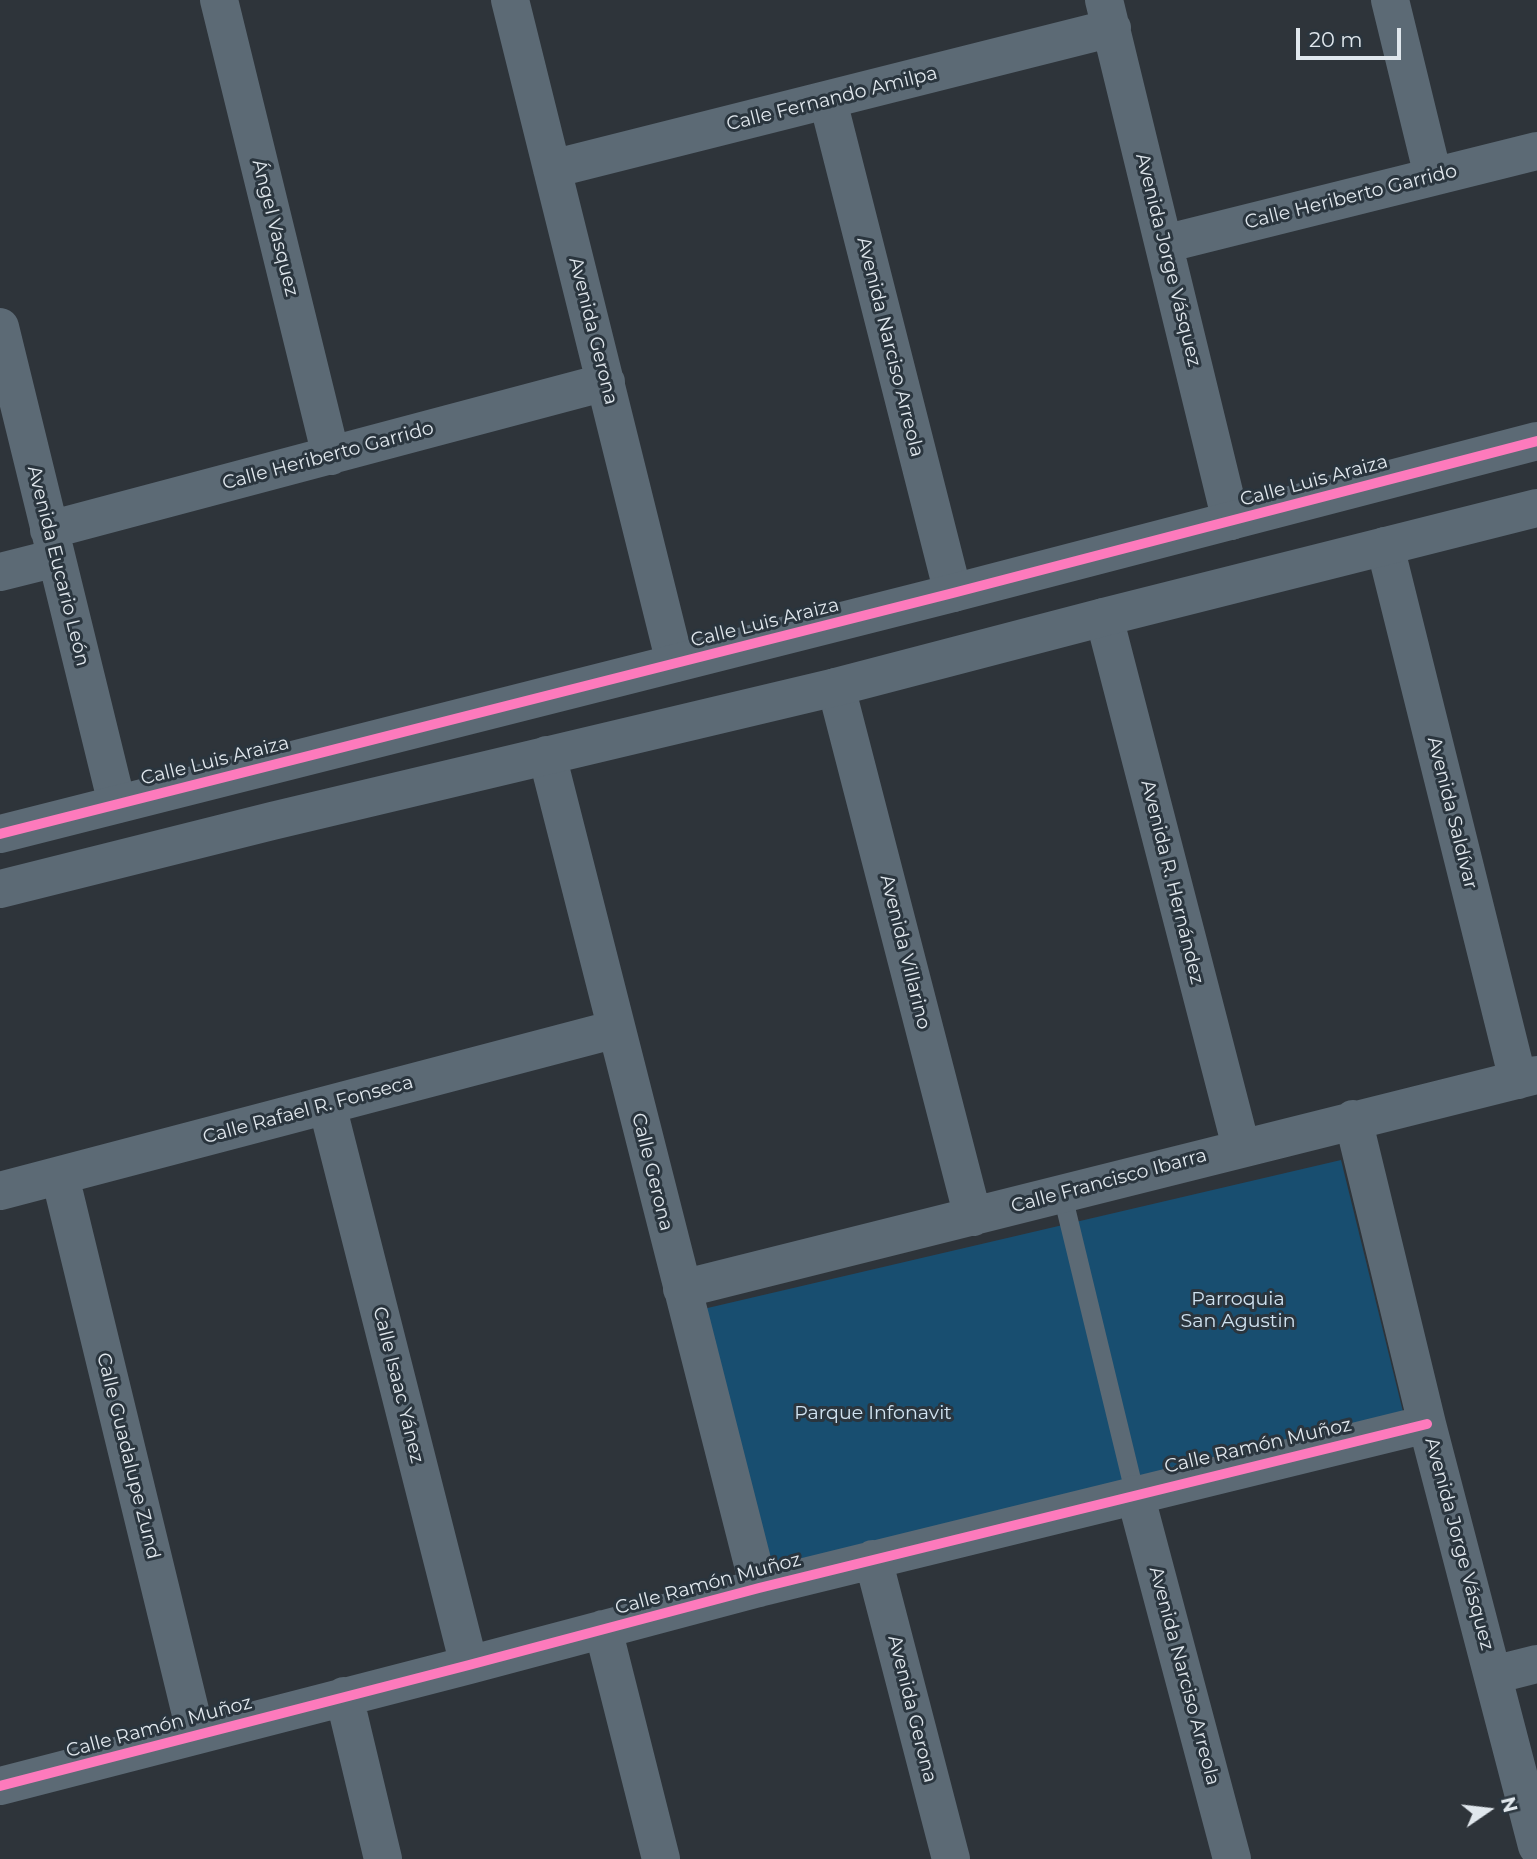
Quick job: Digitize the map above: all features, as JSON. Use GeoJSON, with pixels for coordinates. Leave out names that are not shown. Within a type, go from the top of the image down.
{"type":"FeatureCollection","features":[{"type":"Feature","properties":{"kind":"street","name":"Ángel Vasquez"},"geometry":{"type":"LineString","coordinates":[[219,0],[331,456]]}},
{"type":"Feature","properties":{"kind":"street","name":"Avenida Gerona"},"geometry":{"type":"LineString","coordinates":[[510,0],[675,663]]}},
{"type":"Feature","properties":{"kind":"street"},"geometry":{"type":"LineString","coordinates":[[1390,0],[1433,176]]}},
{"type":"Feature","properties":{"kind":"street","name":"Calle Fernando Amilpa"},"geometry":{"type":"LineString","coordinates":[[552,169],[828,100],[1108,14]]}},
{"type":"Feature","properties":{"kind":"street","name":"Avenida Jorge Vásquez"},"geometry":{"type":"LineString","coordinates":[[1108,14],[1231,521]]}},
{"type":"Feature","properties":{"kind":"street","name":"Avenida Narciso Arreola"},"geometry":{"type":"LineString","coordinates":[[828,100],[953,593]]}},
{"type":"Feature","properties":{"kind":"street","name":"Calle Heriberto Garrido"},"geometry":{"type":"LineString","coordinates":[[1164,244],[1537,151]]}},
{"type":"Feature","properties":{"kind":"street","name":"Avenida Eucario León"},"geometry":{"type":"LineString","coordinates":[[0,327],[117,804]]}},
{"type":"Feature","properties":{"kind":"street","name":"Calle Heriberto Garrido"},"geometry":{"type":"LineString","coordinates":[[0,572],[53,544],[331,456],[606,382]]}},
{"type":"Feature","properties":{"kind":"street","name":"Calle Luis Araiza"},"geometry":{"type":"LineString","coordinates":[[0,834],[953,593],[1537,441]]}},
{"type":"Feature","properties":{"kind":"street"},"geometry":{"type":"LineString","coordinates":[[0,889],[272,821],[836,687],[1537,508]]}},
{"type":"Feature","properties":{"kind":"street","name":"Avenida Saldívar"},"geometry":{"type":"LineString","coordinates":[[1385,546],[1527,1078]]}},
{"type":"Feature","properties":{"kind":"street","name":"Avenida R. Hernández"},"geometry":{"type":"LineString","coordinates":[[1104,617],[1241,1147]]}},
{"type":"Feature","properties":{"kind":"street","name":"Avenida Villarino"},"geometry":{"type":"LineString","coordinates":[[836,687],[973,1217]]}},
{"type":"Feature","properties":{"kind":"street","name":"Calle Gerona"},"geometry":{"type":"LineString","coordinates":[[547,755],[759,1588]]}},
{"type":"Feature","properties":{"kind":"street"},"geometry":{"type":"LineString","coordinates":[[258,767],[272,821]]}},
{"type":"Feature","properties":{"kind":"street","name":"Calle Rafael R. Fonseca"},"geometry":{"type":"LineString","coordinates":[[0,1191],[616,1029]]}},
{"type":"Feature","properties":{"kind":"street","name":"Calle Francisco Ibarra"},"geometry":{"type":"LineString","coordinates":[[682,1289],[1353,1119],[1527,1078]]}},
{"type":"Feature","properties":{"kind":"street","name":"Calle Isaac Yánez"},"geometry":{"type":"LineString","coordinates":[[327,1105],[469,1665]]}},
{"type":"Feature","properties":{"kind":"street","name":"Avenida Jorge Vásquez"},"geometry":{"type":"LineString","coordinates":[[1353,1119],[1427,1424],[1537,1846]]}},
{"type":"Feature","properties":{"kind":"street","name":"Calle Guadalupe Zund"},"geometry":{"type":"LineString","coordinates":[[60,1176],[195,1735]]}},
{"type":"Feature","properties":{"kind":"street","name":"Calle Ramón Muñoz"},"geometry":{"type":"LineString","coordinates":[[0,1786],[873,1559],[1427,1424]]}},
{"type":"Feature","properties":{"kind":"street","name":"Avenida Narciso Arreola"},"geometry":{"type":"LineString","coordinates":[[1135,1494],[1232,1859]]}},
{"type":"Feature","properties":{"kind":"street","name":"Avenida Gerona"},"geometry":{"type":"LineString","coordinates":[[873,1559],[951,1859]]}},
{"type":"Feature","properties":{"kind":"street"},"geometry":{"type":"LineString","coordinates":[[603,1629],[661,1859]]}},
{"type":"Feature","properties":{"kind":"street"},"geometry":{"type":"LineString","coordinates":[[1493,1675],[1537,1664]]}},
{"type":"Feature","properties":{"kind":"street"},"geometry":{"type":"LineString","coordinates":[[344,1696],[383,1859]]}},
{"type":"Feature","properties":{"kind":"lane"},"geometry":{"type":"LineString","coordinates":[[1062,1193],[1135,1494]]}},
{"type":"Feature","properties":{"kind":"green space","name":"Parque Infonavit"},"geometry":{"type":"Polygon","coordinates":[[[1341,1160],[1405,1420],[773,1583],[699,1310],[1341,1160]]]}},
{"type":"Feature","properties":{"kind":"cycle path"},"geometry":{"type":"LineString","coordinates":[[0,834],[953,593],[1537,441]]}},
{"type":"Feature","properties":{"kind":"cycle path"},"geometry":{"type":"LineString","coordinates":[[0,1786],[759,1588],[1427,1424]]}},
{"type":"Feature","properties":{"kind":"park label","name":"Parroquia San Agustin"},"geometry":{"type":"Point","coordinates":[1238,1310]}}]}
